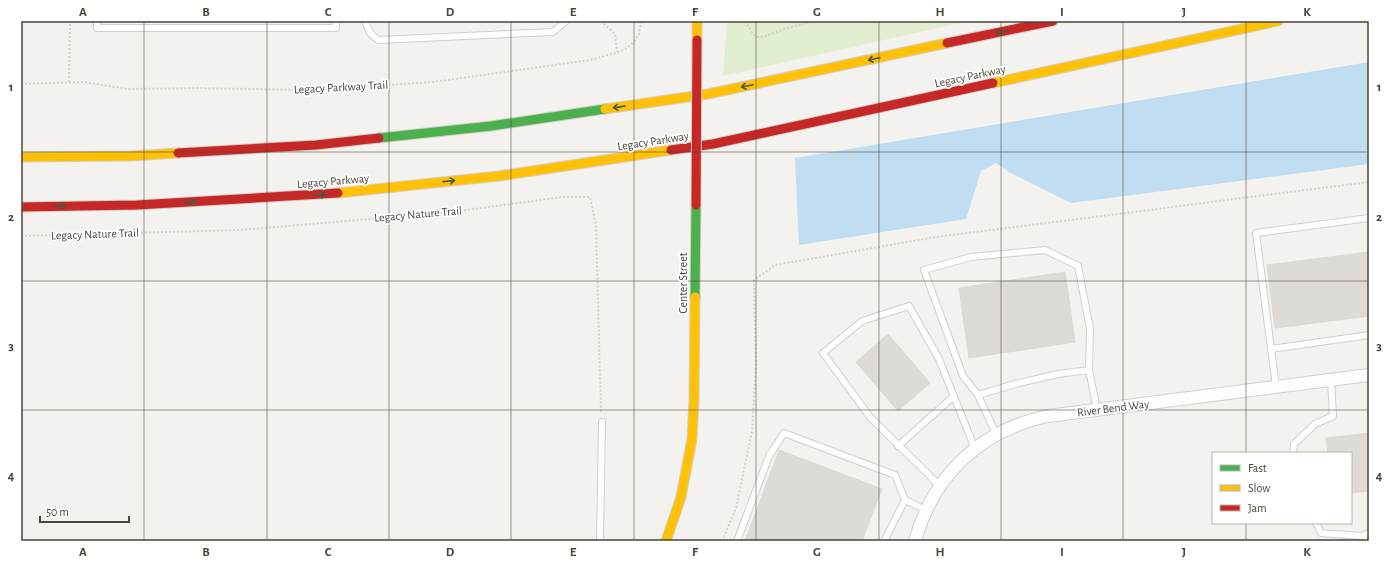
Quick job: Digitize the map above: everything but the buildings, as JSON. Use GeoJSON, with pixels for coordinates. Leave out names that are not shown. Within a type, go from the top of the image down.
{"type":"FeatureCollection","features":[{"type":"Feature","properties":{"kind":"main road","name":"Center Street"},"geometry":{"type":"LineString","coordinates":[[666,541],[681,497],[692,439],[694,400],[697,21]]}},
{"type":"Feature","properties":{"kind":"main road"},"geometry":{"type":"LineString","coordinates":[[21,157],[131,156],[316,145],[492,126],[708,94],[1053,21]]}},
{"type":"Feature","properties":{"kind":"main road","name":"Legacy Parkway"},"geometry":{"type":"LineString","coordinates":[[21,207],[137,205],[318,195],[499,176],[713,144],[1278,21]]}},
{"type":"Feature","properties":{"kind":"street","name":"River Bend Way"},"geometry":{"type":"LineString","coordinates":[[915,541],[932,497],[956,466],[974,448],[996,434],[1015,425],[1034,419],[1097,410],[1369,375]]}},
{"type":"Feature","properties":{"kind":"lane"},"geometry":{"type":"LineString","coordinates":[[97,21],[97,28],[336,28],[336,21]]}},
{"type":"Feature","properties":{"kind":"lane"},"geometry":{"type":"LineString","coordinates":[[365,21],[370,33],[378,40],[553,32],[566,21]]}},
{"type":"Feature","properties":{"kind":"lane"},"geometry":{"type":"LineString","coordinates":[[1276,387],[1256,233],[1369,218]]}},
{"type":"Feature","properties":{"kind":"lane"},"geometry":{"type":"LineString","coordinates":[[996,434],[978,395],[963,376],[941,320],[924,270],[971,257],[1045,250],[1078,266],[1090,329],[1089,370],[1097,410]]}},
{"type":"Feature","properties":{"kind":"lane"},"geometry":{"type":"LineString","coordinates":[[940,486],[870,417],[823,353],[862,321],[909,306],[939,359],[974,448]]}},
{"type":"Feature","properties":{"kind":"lane"},"geometry":{"type":"LineString","coordinates":[[1271,349],[1369,335]]}},
{"type":"Feature","properties":{"kind":"lane"},"geometry":{"type":"LineString","coordinates":[[978,395],[1015,384],[1058,374],[1089,370]]}},
{"type":"Feature","properties":{"kind":"lane"},"geometry":{"type":"LineString","coordinates":[[1293,452],[1294,444],[1314,424],[1333,416],[1331,380]]}},
{"type":"Feature","properties":{"kind":"lane"},"geometry":{"type":"LineString","coordinates":[[898,446],[954,396]]}},
{"type":"Feature","properties":{"kind":"lane"},"geometry":{"type":"LineString","coordinates":[[600,541],[602,422]]}},
{"type":"Feature","properties":{"kind":"lane"},"geometry":{"type":"LineString","coordinates":[[737,541],[769,456],[784,433],[895,475],[905,500],[926,510]]}},
{"type":"Feature","properties":{"kind":"lane"},"geometry":{"type":"LineString","coordinates":[[884,541],[905,500]]}},
{"type":"Feature","properties":{"kind":"lane"},"geometry":{"type":"LineString","coordinates":[[1316,524],[1321,533],[1364,538],[1369,533]]}},
{"type":"Feature","properties":{"kind":"path"},"geometry":{"type":"LineString","coordinates":[[69,82],[70,21]]}},
{"type":"Feature","properties":{"kind":"path"},"geometry":{"type":"LineString","coordinates":[[601,21],[615,34],[617,52]]}},
{"type":"Feature","properties":{"kind":"path","name":"Legacy Parkway Trail"},"geometry":{"type":"LineString","coordinates":[[21,84],[83,82],[128,89],[197,88],[310,90],[433,82],[590,60],[627,48],[634,42],[639,34],[641,21]]}},
{"type":"Feature","properties":{"kind":"path"},"geometry":{"type":"LineString","coordinates":[[746,21],[754,34],[757,37],[763,38],[787,28],[815,21]]}},
{"type":"Feature","properties":{"kind":"path"},"geometry":{"type":"LineString","coordinates":[[722,541],[736,508],[752,432],[756,364],[754,280],[775,265],[936,237],[1369,182]]}},
{"type":"Feature","properties":{"kind":"path","name":"Legacy Nature Trail"},"geometry":{"type":"LineString","coordinates":[[21,236],[240,230],[452,212],[562,197],[590,197],[596,226],[602,422]]}},
{"type":"Feature","properties":{"kind":"green space"},"geometry":{"type":"Polygon","coordinates":[[[727,21],[969,21],[723,76],[727,21]]]}},
{"type":"Feature","properties":{"kind":"water"},"geometry":{"type":"Polygon","coordinates":[[[1369,62],[1369,164],[1071,203],[1009,172],[996,163],[981,171],[966,219],[799,245],[795,158],[1369,62]]]}},
{"type":"Feature","properties":{"kind":"traffic: fast"},"geometry":{"type":"LineString","coordinates":[[379,138],[491,126],[605,109]]}},
{"type":"Feature","properties":{"kind":"traffic: fast"},"geometry":{"type":"LineString","coordinates":[[695,297],[696,205]]}},
{"type":"Feature","properties":{"kind":"traffic: slow"},"geometry":{"type":"LineString","coordinates":[[697,21],[697,40]]}},
{"type":"Feature","properties":{"kind":"traffic: slow"},"geometry":{"type":"LineString","coordinates":[[993,83],[1278,21]]}},
{"type":"Feature","properties":{"kind":"traffic: slow"},"geometry":{"type":"LineString","coordinates":[[605,109],[708,94],[947,43]]}},
{"type":"Feature","properties":{"kind":"traffic: slow"},"geometry":{"type":"LineString","coordinates":[[338,193],[499,176],[671,150]]}},
{"type":"Feature","properties":{"kind":"traffic: slow"},"geometry":{"type":"LineString","coordinates":[[21,157],[131,156],[178,153]]}},
{"type":"Feature","properties":{"kind":"traffic: slow"},"geometry":{"type":"LineString","coordinates":[[666,541],[681,497],[692,439],[695,297]]}},
{"type":"Feature","properties":{"kind":"traffic: jam"},"geometry":{"type":"LineString","coordinates":[[947,43],[1053,21]]}},
{"type":"Feature","properties":{"kind":"traffic: jam"},"geometry":{"type":"LineString","coordinates":[[696,205],[697,40]]}},
{"type":"Feature","properties":{"kind":"traffic: jam"},"geometry":{"type":"LineString","coordinates":[[671,150],[713,144],[993,83]]}},
{"type":"Feature","properties":{"kind":"traffic: jam"},"geometry":{"type":"LineString","coordinates":[[178,153],[316,145],[379,138]]}},
{"type":"Feature","properties":{"kind":"traffic: jam"},"geometry":{"type":"LineString","coordinates":[[21,207],[137,205],[338,193]]}}]}
